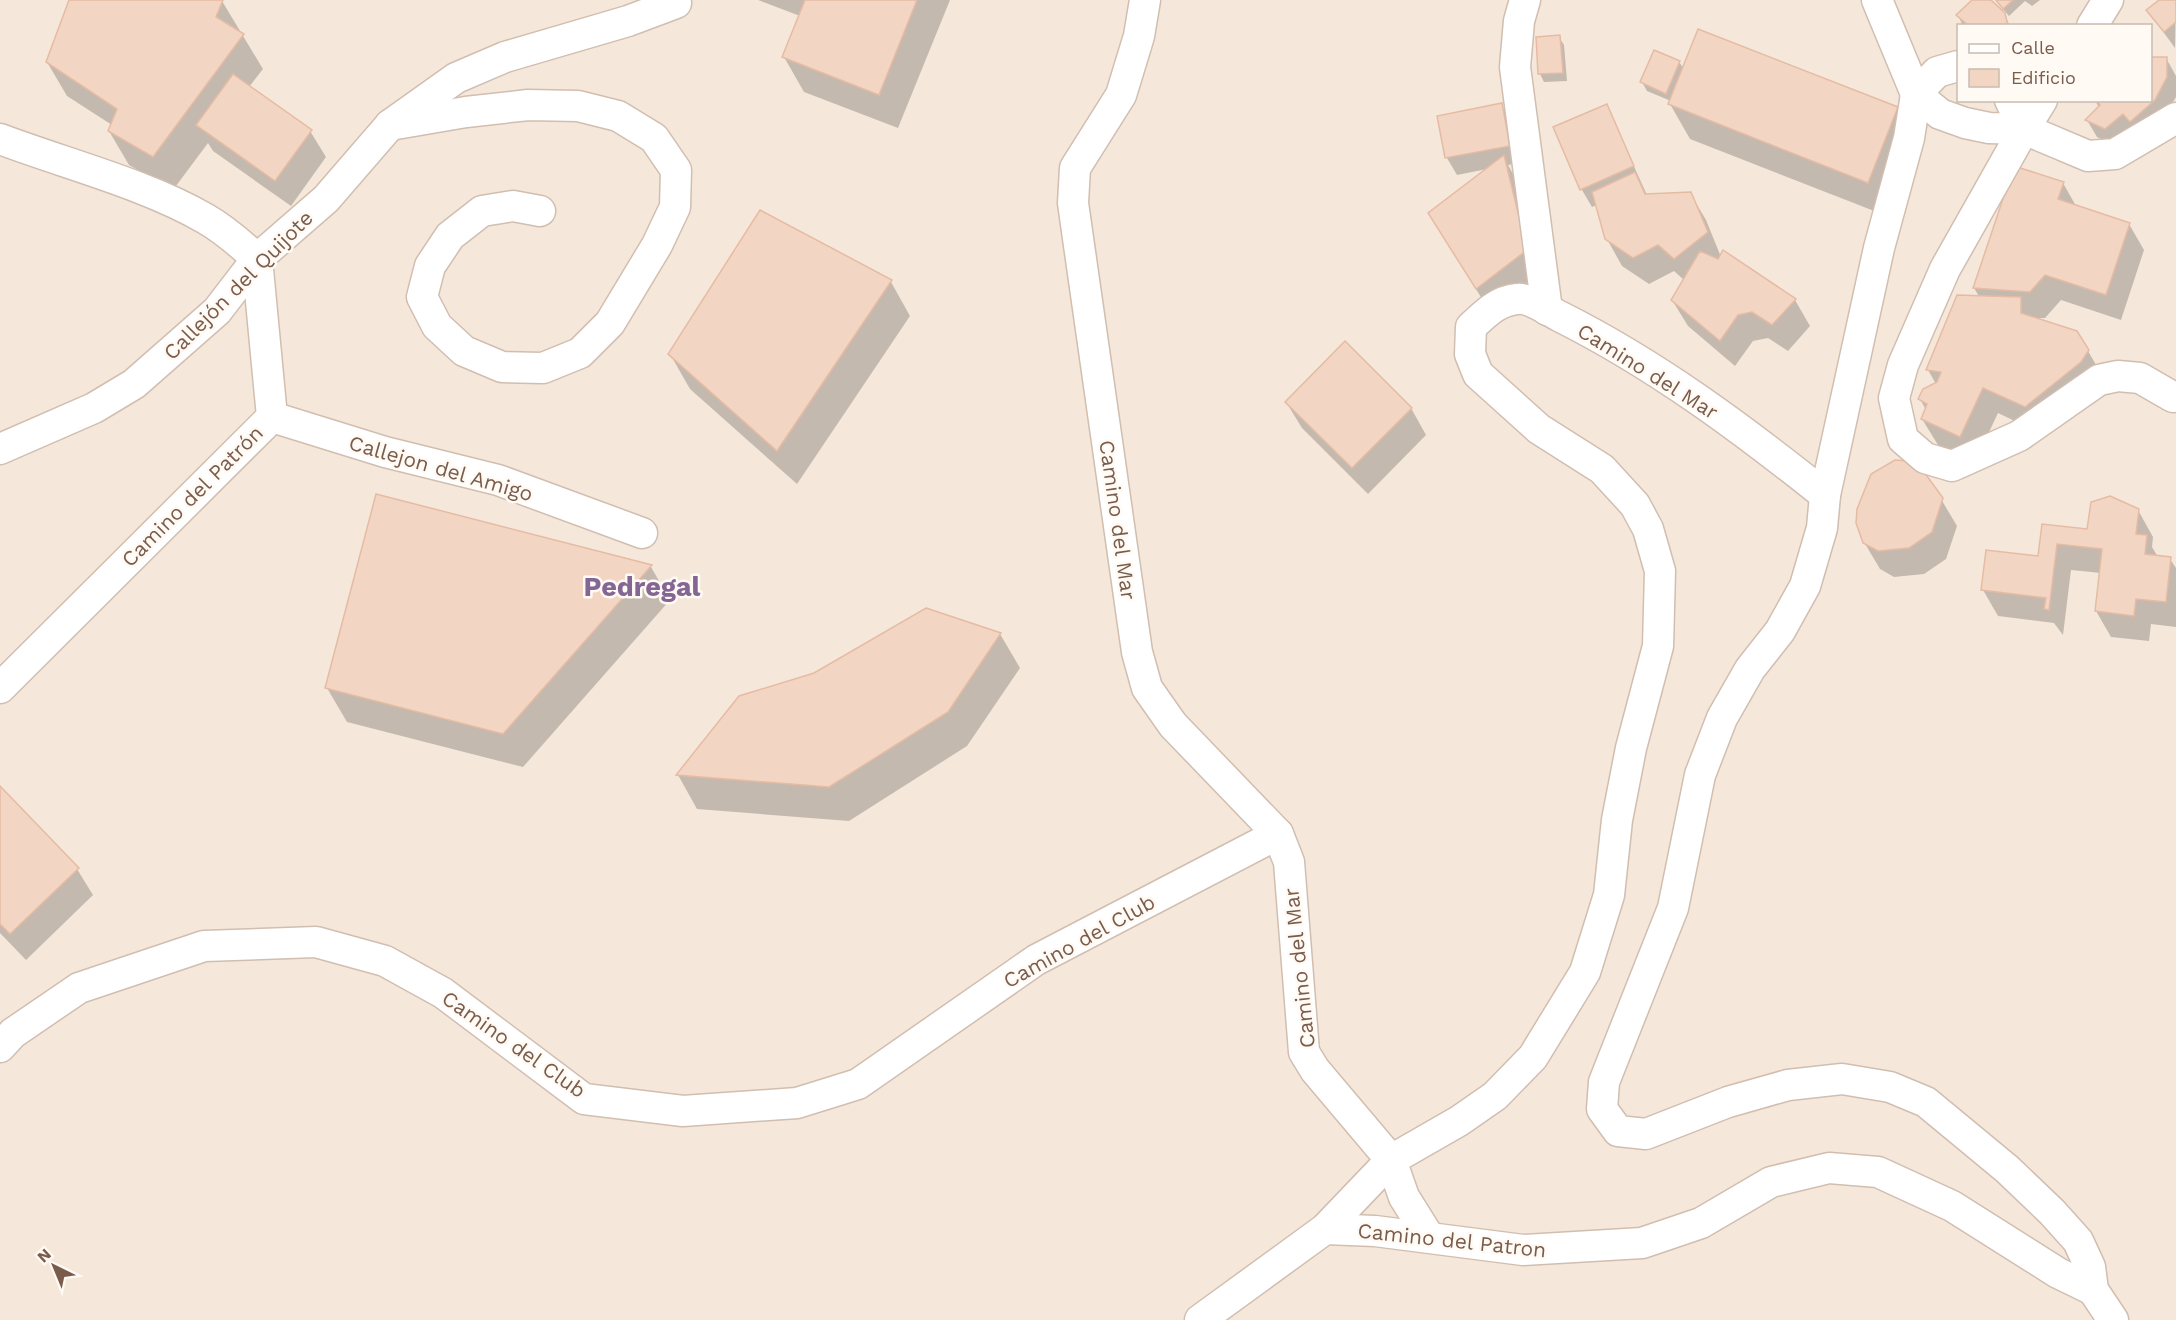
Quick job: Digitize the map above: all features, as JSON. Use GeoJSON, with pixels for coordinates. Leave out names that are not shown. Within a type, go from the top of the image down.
{"type":"FeatureCollection","features":[{"type":"Feature","properties":{"kind":"street","name":"Camino del Mar"},"geometry":{"type":"LineString","coordinates":[[1145,0],[1139,36],[1121,94],[1075,168],[1073,203],[1137,652],[1147,688],[1173,725],[1278,834],[1289,862],[1304,1052],[1315,1070],[1391,1160],[1459,1121],[1495,1096],[1533,1057],[1585,972],[1609,895],[1617,820],[1631,748],[1658,646],[1660,571],[1648,529],[1635,505],[1602,469],[1539,429],[1478,374],[1470,354],[1472,327],[1492,307],[1519,298],[1547,310],[1609,341],[1654,370],[1768,449],[1824,495]]}},
{"type":"Feature","properties":{"kind":"street"},"geometry":{"type":"LineString","coordinates":[[1525,0],[1519,21],[1515,67],[1547,310]]}},
{"type":"Feature","properties":{"kind":"street"},"geometry":{"type":"LineString","coordinates":[[1877,0],[1916,94],[1940,114],[1989,128],[2024,129],[2088,156],[2115,154],[2176,118]]}},
{"type":"Feature","properties":{"kind":"street"},"geometry":{"type":"LineString","coordinates":[[2093,24],[2108,0]]}},
{"type":"Feature","properties":{"kind":"street","name":"Callejón del Quijote"},"geometry":{"type":"LineString","coordinates":[[0,449],[94,408],[134,384],[217,311],[257,259],[326,199],[390,125],[456,78],[505,57],[628,21],[676,3]]}},
{"type":"Feature","properties":{"kind":"street"},"geometry":{"type":"LineString","coordinates":[[1957,67],[1937,72],[1916,94],[1909,138],[1879,248],[1824,495],[1822,528],[1805,586],[1780,631],[1750,669],[1722,718],[1700,775],[1673,908],[1604,1082],[1602,1109],[1618,1131],[1646,1134],[1728,1102],[1788,1085],[1842,1079],[1890,1087],[1926,1102],[2007,1169],[2078,1241],[2090,1267],[2093,1290],[2113,1320]]}},
{"type":"Feature","properties":{"kind":"street"},"geometry":{"type":"LineString","coordinates":[[2011,102],[2024,129]]}},
{"type":"Feature","properties":{"kind":"street"},"geometry":{"type":"LineString","coordinates":[[2041,102],[1945,269],[1903,365],[1894,398],[1903,439],[1925,459],[1952,466],[2019,436],[2098,380],[2118,376],[2140,378],[2173,397]]}},
{"type":"Feature","properties":{"kind":"street"},"geometry":{"type":"LineString","coordinates":[[390,125],[466,112],[528,105],[578,106],[618,116],[654,138],[676,170],[675,207],[657,245],[632,282],[610,323],[580,353],[543,368],[502,367],[464,351],[437,326],[422,297],[430,266],[450,236],[482,210],[513,206],[540,211]]}},
{"type":"Feature","properties":{"kind":"street"},"geometry":{"type":"LineString","coordinates":[[0,139],[160,197],[206,219],[233,237],[257,259]]}},
{"type":"Feature","properties":{"kind":"street","name":"Camino del Patrón"},"geometry":{"type":"LineString","coordinates":[[0,688],[272,417],[257,259]]}},
{"type":"Feature","properties":{"kind":"street","name":"Callejon del Amigo"},"geometry":{"type":"LineString","coordinates":[[272,417],[384,452],[498,480],[642,533]]}},
{"type":"Feature","properties":{"kind":"street","name":"Camino del Club"},"geometry":{"type":"LineString","coordinates":[[0,1047],[13,1033],[80,988],[204,946],[316,942],[385,961],[443,993],[584,1099],[683,1111],[797,1103],[858,1084],[1036,960],[1278,834]]}},
{"type":"Feature","properties":{"kind":"street"},"geometry":{"type":"LineString","coordinates":[[1200,1320],[1325,1228],[1391,1160],[1404,1197],[1429,1237]]}},
{"type":"Feature","properties":{"kind":"street","name":"Camino del Patron"},"geometry":{"type":"LineString","coordinates":[[1325,1228],[1429,1237],[1523,1250],[1642,1243],[1701,1223],[1771,1182],[1829,1168],[1878,1172],[1952,1206],[2058,1273],[2093,1290]]}},
{"type":"Feature","properties":{"kind":"shaded area","name":"Pedregal"},"geometry":{"type":"Polygon","coordinates":[[[0,0],[2176,0],[2176,1320],[0,1320],[0,0]]]}},
{"type":"Feature","properties":{"kind":"building"},"geometry":{"type":"Polygon","coordinates":[[[69,0],[223,0],[216,17],[244,34],[153,157],[108,131],[117,109],[46,62],[69,0]]]}},
{"type":"Feature","properties":{"kind":"building"},"geometry":{"type":"Polygon","coordinates":[[[805,0],[917,0],[879,95],[782,57],[805,0]]]}},
{"type":"Feature","properties":{"kind":"building"},"geometry":{"type":"Polygon","coordinates":[[[1972,0],[1991,0],[2005,13],[2008,24],[1967,24],[1956,15],[1972,0]]]}},
{"type":"Feature","properties":{"kind":"building"},"geometry":{"type":"Polygon","coordinates":[[[1996,0],[2013,0],[2003,9],[1996,0]]]}},
{"type":"Feature","properties":{"kind":"building"},"geometry":{"type":"Polygon","coordinates":[[[2159,0],[2176,0],[2176,22],[2164,32],[2146,10],[2159,0]]]}},
{"type":"Feature","properties":{"kind":"building"},"geometry":{"type":"Polygon","coordinates":[[[1698,29],[1898,107],[1868,183],[1668,104],[1698,29]]]}},
{"type":"Feature","properties":{"kind":"building"},"geometry":{"type":"Polygon","coordinates":[[[1560,35],[1563,73],[1538,74],[1536,37],[1560,35]]]}},
{"type":"Feature","properties":{"kind":"building"},"geometry":{"type":"Polygon","coordinates":[[[1654,50],[1680,61],[1666,94],[1640,82],[1654,50]]]}},
{"type":"Feature","properties":{"kind":"building"},"geometry":{"type":"Polygon","coordinates":[[[2152,57],[2167,57],[2167,77],[2155,100],[2130,122],[2123,114],[2105,129],[2085,120],[2100,105],[2098,102],[2152,102],[2152,57]]]}},
{"type":"Feature","properties":{"kind":"building"},"geometry":{"type":"Polygon","coordinates":[[[233,74],[312,130],[275,181],[196,125],[233,74]]]}},
{"type":"Feature","properties":{"kind":"building"},"geometry":{"type":"Polygon","coordinates":[[[1502,103],[1510,146],[1445,158],[1437,116],[1502,103]]]}},
{"type":"Feature","properties":{"kind":"building"},"geometry":{"type":"Polygon","coordinates":[[[1607,104],[1634,166],[1580,190],[1553,127],[1607,104]]]}},
{"type":"Feature","properties":{"kind":"building"},"geometry":{"type":"Polygon","coordinates":[[[1504,155],[1527,250],[1476,289],[1428,213],[1504,155]]]}},
{"type":"Feature","properties":{"kind":"building"},"geometry":{"type":"Polygon","coordinates":[[[2014,166],[2064,182],[2058,199],[2130,223],[2106,295],[2045,275],[2030,292],[1973,288],[2014,166]]]}},
{"type":"Feature","properties":{"kind":"building"},"geometry":{"type":"Polygon","coordinates":[[[1635,172],[1645,194],[1691,192],[1708,232],[1674,259],[1658,245],[1633,258],[1605,239],[1592,192],[1635,172]]]}},
{"type":"Feature","properties":{"kind":"building"},"geometry":{"type":"Polygon","coordinates":[[[760,210],[892,280],[777,451],[668,354],[760,210]]]}},
{"type":"Feature","properties":{"kind":"building"},"geometry":{"type":"Polygon","coordinates":[[[1723,250],[1796,299],[1772,325],[1752,312],[1738,315],[1720,341],[1671,300],[1700,251],[1718,259],[1723,250]]]}},
{"type":"Feature","properties":{"kind":"building"},"geometry":{"type":"Polygon","coordinates":[[[1957,295],[2021,297],[2021,313],[2077,331],[2089,350],[2081,362],[2025,407],[1983,388],[1960,437],[1921,419],[1927,404],[1918,399],[1923,389],[1937,382],[1941,372],[1926,370],[1957,295]]]}},
{"type":"Feature","properties":{"kind":"building"},"geometry":{"type":"Polygon","coordinates":[[[1345,341],[1412,408],[1352,468],[1285,402],[1345,341]]]}},
{"type":"Feature","properties":{"kind":"building"},"geometry":{"type":"Polygon","coordinates":[[[1895,460],[1910,461],[1924,472],[1943,498],[1932,532],[1909,548],[1878,551],[1863,543],[1856,523],[1857,509],[1871,474],[1895,460]]]}},
{"type":"Feature","properties":{"kind":"building"},"geometry":{"type":"Polygon","coordinates":[[[376,494],[652,565],[503,734],[325,688],[376,494]]]}},
{"type":"Feature","properties":{"kind":"building"},"geometry":{"type":"Polygon","coordinates":[[[2110,496],[2139,509],[2136,534],[2147,535],[2145,554],[2171,557],[2166,602],[2136,599],[2134,616],[2095,611],[2102,549],[2057,544],[2049,610],[2044,609],[2046,598],[1981,590],[1986,550],[2038,556],[2042,524],[2087,529],[2091,502],[2110,496]]]}},
{"type":"Feature","properties":{"kind":"building"},"geometry":{"type":"Polygon","coordinates":[[[926,608],[1001,633],[948,712],[829,787],[676,775],[739,696],[814,673],[926,608]]]}},
{"type":"Feature","properties":{"kind":"building"},"geometry":{"type":"Polygon","coordinates":[[[0,786],[79,868],[10,934],[0,924],[0,786]]]}},
{"type":"Feature","properties":{"kind":"district","name":"Pedregal"},"geometry":{"type":"Point","coordinates":[642,587]}}]}
